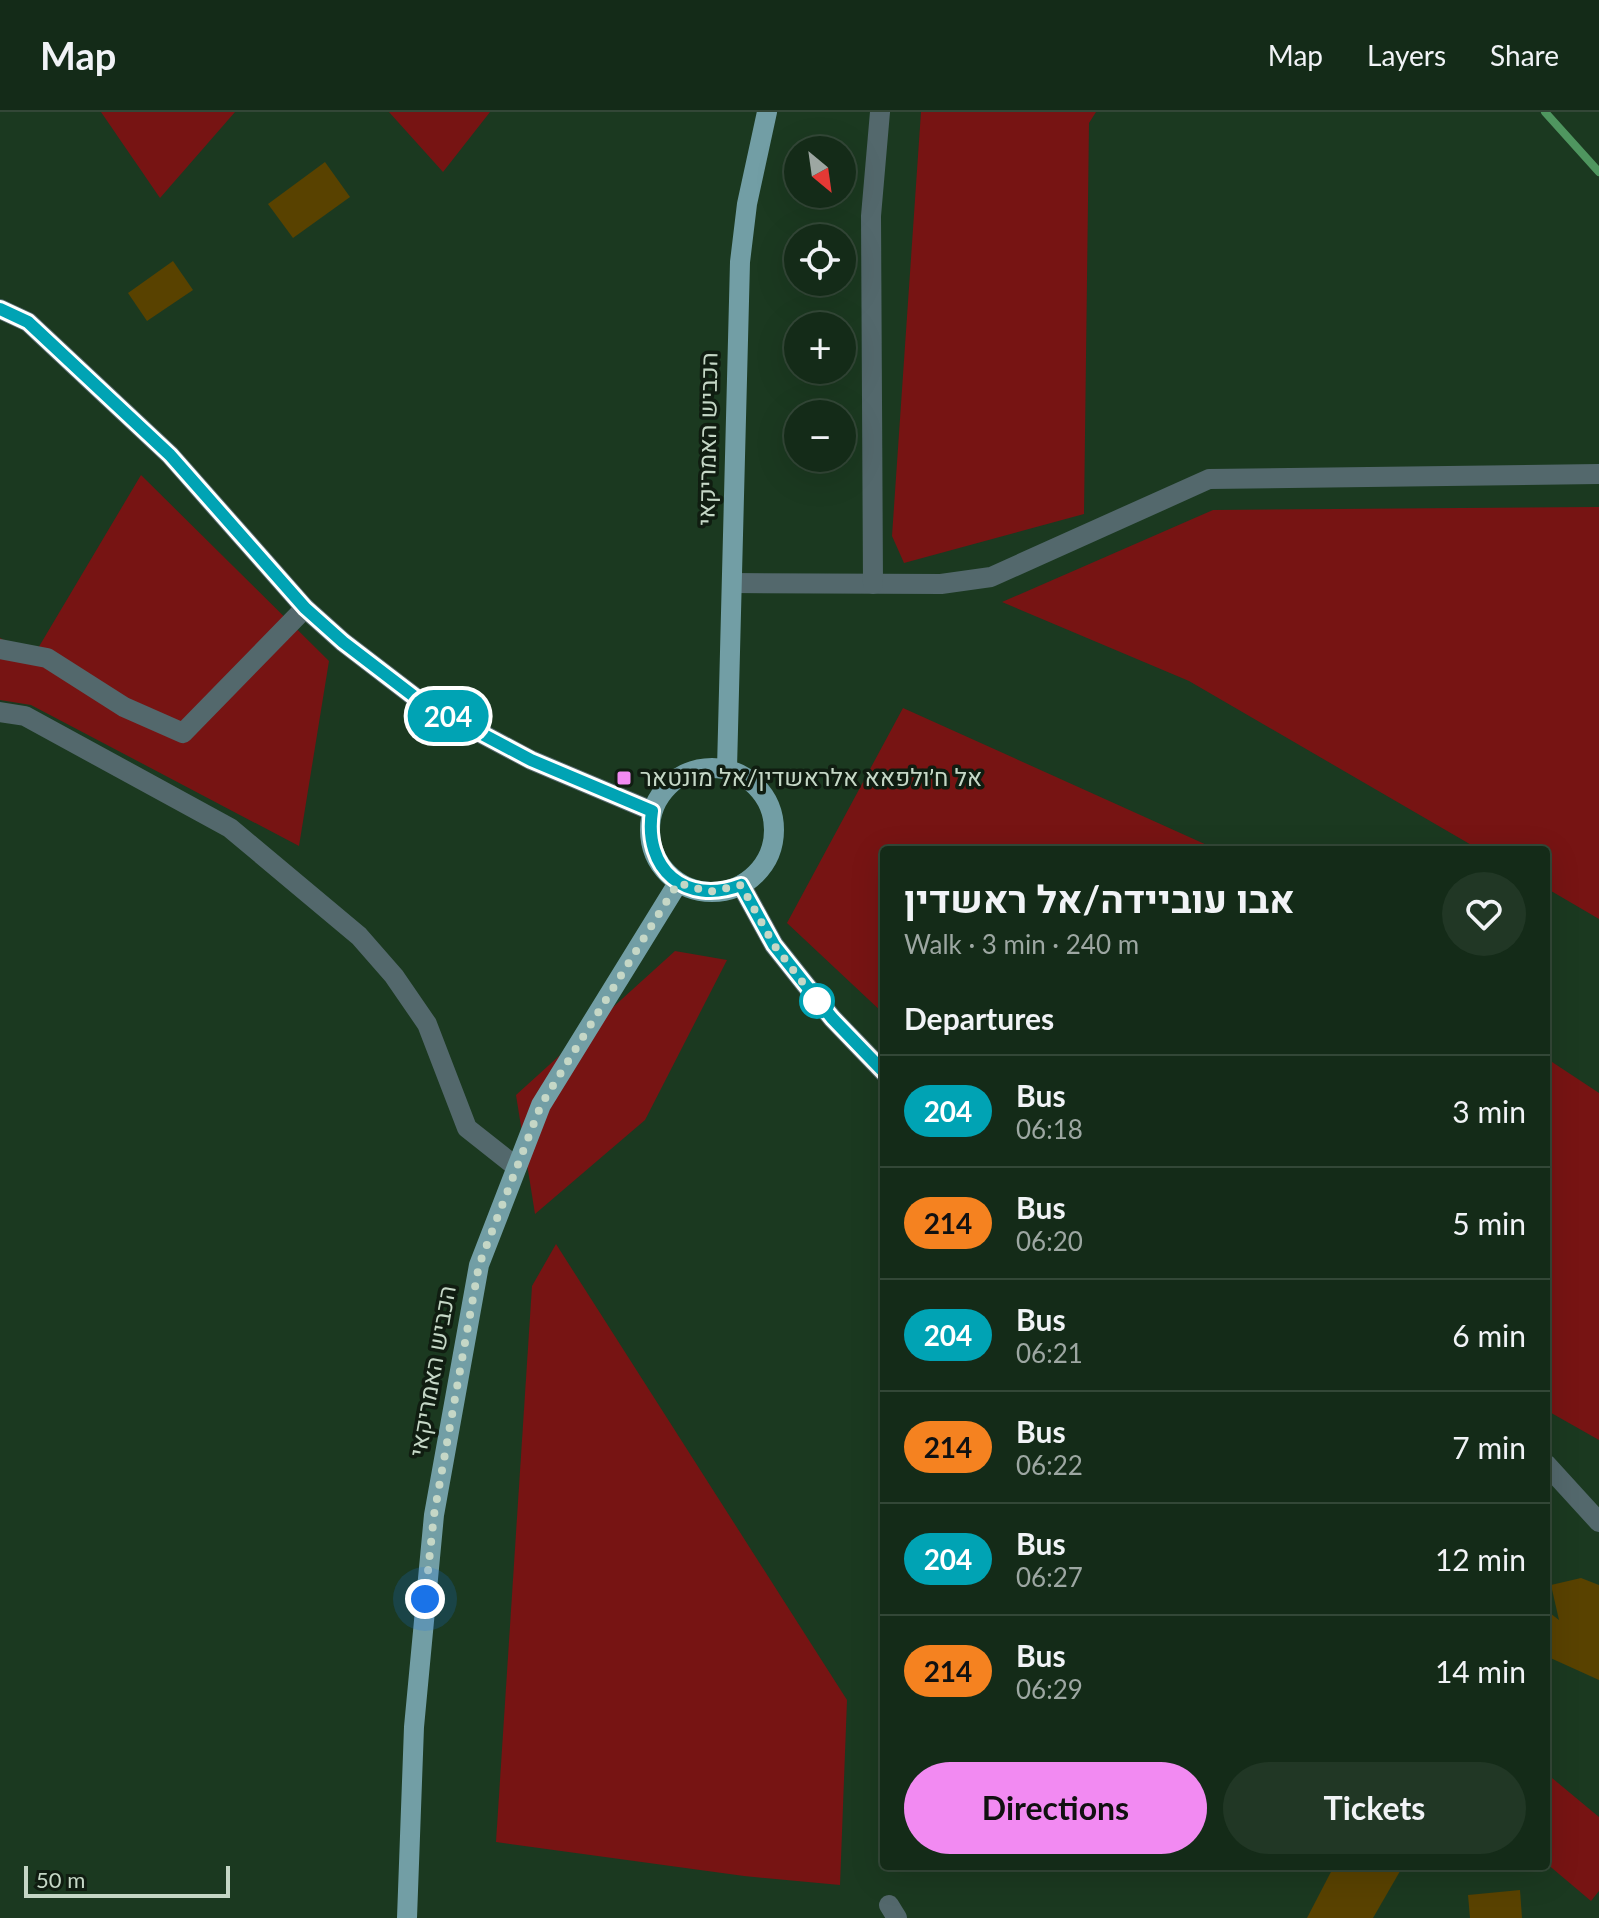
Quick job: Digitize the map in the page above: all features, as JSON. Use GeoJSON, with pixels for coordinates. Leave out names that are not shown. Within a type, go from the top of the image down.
{"type":"FeatureCollection","features":[{"type":"Feature","properties":{"kind":"main road","name":"הכביש האמריקאי"},"geometry":{"type":"LineString","coordinates":[[727,769],[736,329],[747,204],[767,112]]}},
{"type":"Feature","properties":{"kind":"main road"},"geometry":{"type":"LineString","coordinates":[[727,769],[754,785],[772,811],[774,833],[769,854],[758,872],[741,885],[709,892],[678,883],[663,869],[653,851],[649,831],[652,811],[667,787],[690,771],[727,769]]}},
{"type":"Feature","properties":{"kind":"main road","name":"הכביש האמריקאי"},"geometry":{"type":"LineString","coordinates":[[407,1918],[414,1727],[434,1515],[479,1265],[541,1105],[678,883]]}},
{"type":"Feature","properties":{"kind":"street"},"geometry":{"type":"LineString","coordinates":[[873,584],[871,216],[880,112]]}},
{"type":"Feature","properties":{"kind":"street"},"geometry":{"type":"LineString","coordinates":[[0,309],[28,322],[170,455],[305,608],[420,701],[531,760],[652,811]]}},
{"type":"Feature","properties":{"kind":"street"},"geometry":{"type":"LineString","coordinates":[[732,583],[941,584],[991,577],[1209,479],[1599,474]]}},
{"type":"Feature","properties":{"kind":"street"},"geometry":{"type":"LineString","coordinates":[[0,649],[47,658],[124,707],[183,733],[305,608]]}},
{"type":"Feature","properties":{"kind":"street"},"geometry":{"type":"LineString","coordinates":[[0,712],[25,716],[230,828],[359,936],[394,976],[427,1024],[467,1128],[515,1166]]}},
{"type":"Feature","properties":{"kind":"street"},"geometry":{"type":"LineString","coordinates":[[741,885],[774,945],[832,1018],[880,1068]]}},
{"type":"Feature","properties":{"kind":"street"},"geometry":{"type":"LineString","coordinates":[[1550,1468],[1599,1522]]}},
{"type":"Feature","properties":{"kind":"shaded area"},"geometry":{"type":"Polygon","coordinates":[[[101,112],[235,112],[160,198],[101,112]]]}},
{"type":"Feature","properties":{"kind":"shaded area"},"geometry":{"type":"Polygon","coordinates":[[[389,112],[490,112],[443,172],[389,112]]]}},
{"type":"Feature","properties":{"kind":"shaded area"},"geometry":{"type":"Polygon","coordinates":[[[921,112],[1096,112],[1089,123],[1084,514],[904,563],[892,536],[921,112]]]}},
{"type":"Feature","properties":{"kind":"shaded area"},"geometry":{"type":"Polygon","coordinates":[[[141,475],[329,661],[299,846],[31,705],[0,700],[0,638],[34,655],[141,475]]]}},
{"type":"Feature","properties":{"kind":"shaded area"},"geometry":{"type":"Polygon","coordinates":[[[1599,507],[1599,919],[1550,890],[1550,846],[1473,846],[1189,681],[1002,602],[1213,510],[1599,507]]]}},
{"type":"Feature","properties":{"kind":"shaded area"},"geometry":{"type":"Polygon","coordinates":[[[903,708],[1209,846],[880,846],[880,1010],[787,923],[903,708]]]}},
{"type":"Feature","properties":{"kind":"shaded area"},"geometry":{"type":"Polygon","coordinates":[[[675,951],[727,960],[645,1120],[535,1214],[516,1095],[675,951]]]}},
{"type":"Feature","properties":{"kind":"shaded area"},"geometry":{"type":"Polygon","coordinates":[[[1550,1061],[1599,1093],[1599,1440],[1550,1412],[1550,1061]]]}},
{"type":"Feature","properties":{"kind":"shaded area"},"geometry":{"type":"Polygon","coordinates":[[[556,1244],[847,1700],[840,1885],[744,1876],[496,1842],[532,1286],[556,1244]]]}},
{"type":"Feature","properties":{"kind":"shaded area"},"geometry":{"type":"Polygon","coordinates":[[[1550,1776],[1599,1817],[1599,1891],[1591,1901],[1550,1866],[1550,1776]]]}},
{"type":"Feature","properties":{"kind":"building"},"geometry":{"type":"Polygon","coordinates":[[[325,162],[350,197],[293,238],[268,204],[325,162]]]}},
{"type":"Feature","properties":{"kind":"building"},"geometry":{"type":"Polygon","coordinates":[[[173,261],[193,290],[147,321],[128,293],[173,261]]]}},
{"type":"Feature","properties":{"kind":"building"},"geometry":{"type":"Polygon","coordinates":[[[1581,1578],[1599,1585],[1599,1680],[1550,1658],[1550,1613],[1559,1620],[1551,1585],[1581,1578]]]}},
{"type":"Feature","properties":{"kind":"building"},"geometry":{"type":"Polygon","coordinates":[[[1332,1870],[1401,1870],[1373,1918],[1307,1918],[1332,1870]]]}},
{"type":"Feature","properties":{"kind":"building"},"geometry":{"type":"Polygon","coordinates":[[[1520,1890],[1522,1918],[1470,1918],[1468,1895],[1520,1890]]]}},
{"type":"Feature","properties":{"kind":"waterway"},"geometry":{"type":"LineString","coordinates":[[1545,112],[1599,172]]}},
{"type":"Feature","properties":{"kind":"bus line","name":"204"},"geometry":{"type":"LineString","coordinates":[[0,309],[28,322],[170,455],[202,487],[305,608],[343,642],[420,701],[531,760],[652,811],[649,831],[653,851],[663,869],[678,883],[709,892],[726,891],[741,885],[774,945],[832,1018],[880,1068]]}},
{"type":"Feature","properties":{"kind":"place","name":"אל ח׳ולפאא אלראשדין/אל מונטאר"},"geometry":{"type":"Point","coordinates":[624,778]}},
{"type":"Feature","properties":{"kind":"route"},"geometry":{"type":"LineString","coordinates":[[425,1599],[434,1515],[479,1265],[541,1105],[630,956],[678,883],[709,892],[726,891],[741,885],[774,945],[817,1001]]}}]}
